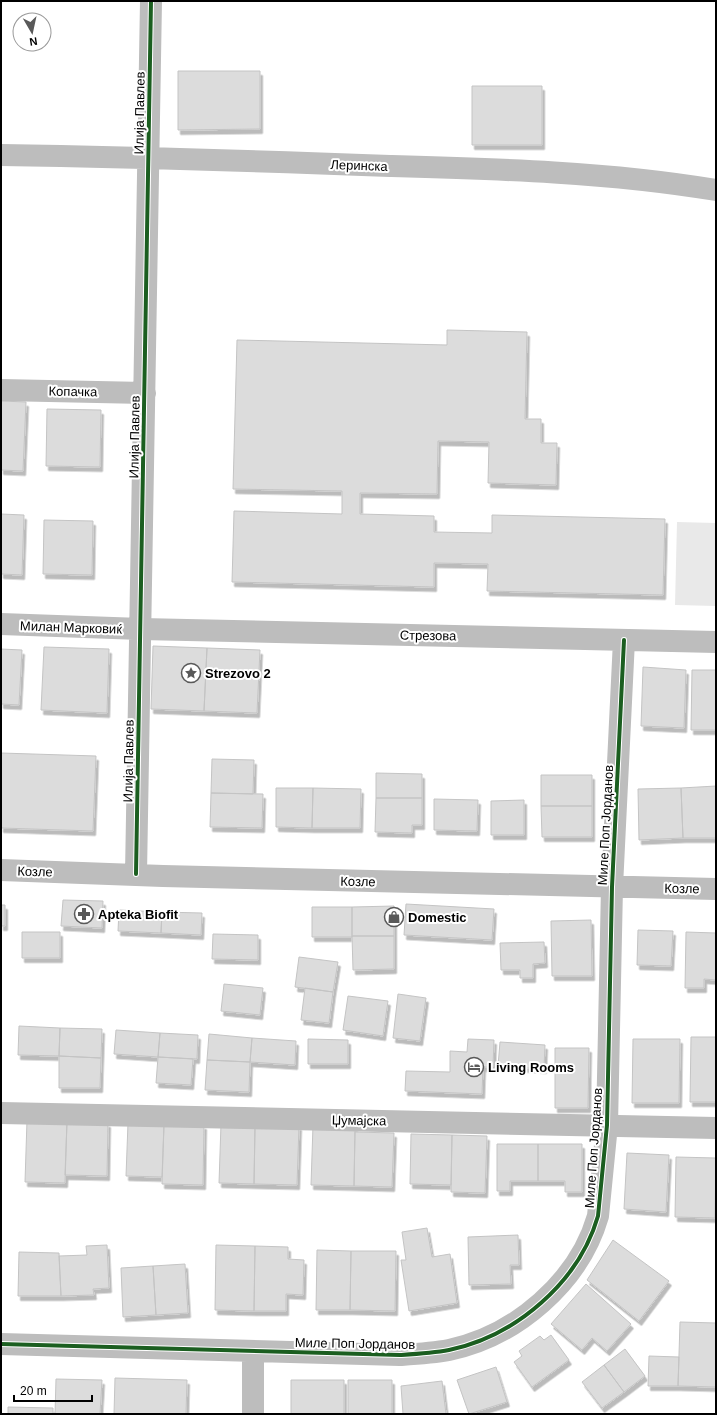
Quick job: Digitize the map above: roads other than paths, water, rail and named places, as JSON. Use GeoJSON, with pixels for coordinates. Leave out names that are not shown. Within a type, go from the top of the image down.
{"type":"FeatureCollection","features":[{"type":"Feature","properties":{"kind":"street","name":"Илија Павлев"},"geometry":{"type":"LineString","coordinates":[[136,874],[151,1]]}},
{"type":"Feature","properties":{"kind":"street","name":"Леринска"},"geometry":{"type":"LineString","coordinates":[[1,155],[466,168],[589,175],[716,190]]}},
{"type":"Feature","properties":{"kind":"street","name":"Копачка"},"geometry":{"type":"LineString","coordinates":[[1,390],[144,393]]}},
{"type":"Feature","properties":{"kind":"street","name":"Милан Марковиќ"},"geometry":{"type":"LineString","coordinates":[[1,624],[140,629]]}},
{"type":"Feature","properties":{"kind":"street","name":"Стрезова"},"geometry":{"type":"LineString","coordinates":[[140,629],[716,642]]}},
{"type":"Feature","properties":{"kind":"street","name":"Миле Поп Јорданов"},"geometry":{"type":"LineString","coordinates":[[1,1344],[253,1352],[400,1355],[427,1353],[450,1350],[498,1332],[522,1319],[564,1280],[582,1254],[595,1228],[598,1216],[607,1125],[612,887],[624,640]]}},
{"type":"Feature","properties":{"kind":"street","name":"Козле"},"geometry":{"type":"LineString","coordinates":[[1,870],[163,876],[716,889]]}},
{"type":"Feature","properties":{"kind":"street","name":"Џумајска"},"geometry":{"type":"LineString","coordinates":[[1,1113],[716,1128]]}},
{"type":"Feature","properties":{"kind":"street"},"geometry":{"type":"LineString","coordinates":[[253,1352],[253,1414]]}},
{"type":"Feature","properties":{"kind":"place","name":"Strezovo 2"},"geometry":{"type":"Point","coordinates":[191,673]}},
{"type":"Feature","properties":{"kind":"place","name":"Apteka Biofit"},"geometry":{"type":"Point","coordinates":[84,914]}},
{"type":"Feature","properties":{"kind":"place","name":"Domestic"},"geometry":{"type":"Point","coordinates":[394,917]}},
{"type":"Feature","properties":{"kind":"place","name":"Living Rooms"},"geometry":{"type":"Point","coordinates":[474,1067]}}]}
